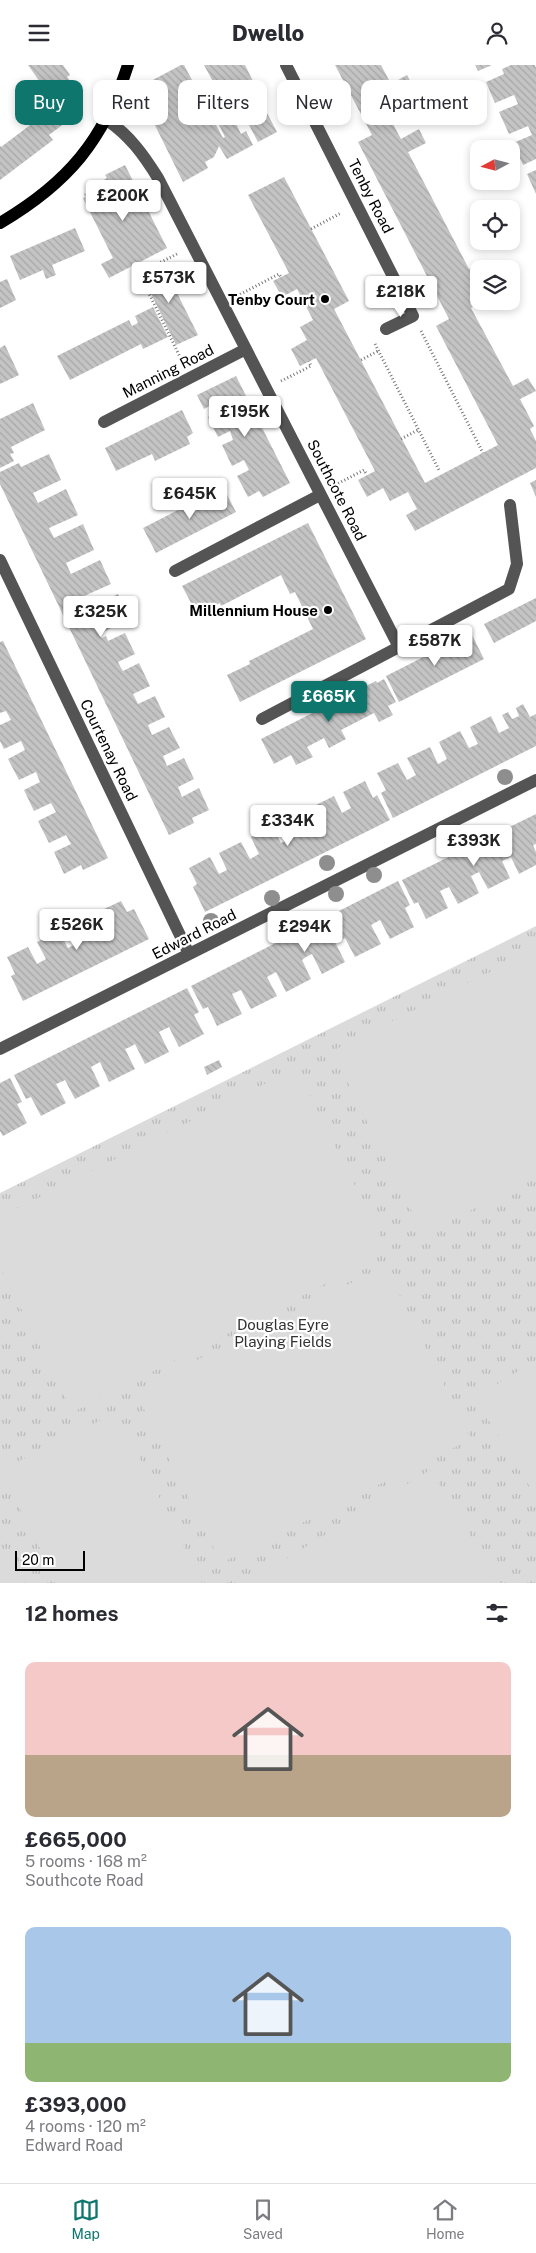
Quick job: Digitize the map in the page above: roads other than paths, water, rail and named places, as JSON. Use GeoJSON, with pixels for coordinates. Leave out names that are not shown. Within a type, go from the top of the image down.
{"type":"FeatureCollection","features":[{"type":"Feature","properties":{"kind":"main road"},"geometry":{"type":"LineString","coordinates":[[123,80],[128,65]]}},
{"type":"Feature","properties":{"kind":"main road"},"geometry":{"type":"LineString","coordinates":[[0,223],[40,197],[69,172],[103,125]]}},
{"type":"Feature","properties":{"kind":"street","name":"Tenby Road"},"geometry":{"type":"LineString","coordinates":[[286,65],[413,315],[386,329]]}},
{"type":"Feature","properties":{"kind":"street","name":"Southcote Road"},"geometry":{"type":"LineString","coordinates":[[114,125],[124,132],[139,148],[158,178],[399,647]]}},
{"type":"Feature","properties":{"kind":"street","name":"Manning Road"},"geometry":{"type":"LineString","coordinates":[[104,422],[246,349]]}},
{"type":"Feature","properties":{"kind":"street"},"geometry":{"type":"LineString","coordinates":[[175,571],[320,494]]}},
{"type":"Feature","properties":{"kind":"street"},"geometry":{"type":"LineString","coordinates":[[262,719],[509,589],[518,565],[510,505]]}},
{"type":"Feature","properties":{"kind":"street","name":"Courtenay Road"},"geometry":{"type":"LineString","coordinates":[[0,560],[189,954]]}},
{"type":"Feature","properties":{"kind":"street","name":"Edward Road"},"geometry":{"type":"LineString","coordinates":[[0,1049],[536,780]]}},
{"type":"Feature","properties":{"kind":"place","name":"Tenby Court"},"geometry":{"type":"Point","coordinates":[325,299]}},
{"type":"Feature","properties":{"kind":"place","name":"Millennium House"},"geometry":{"type":"Point","coordinates":[328,610]}},
{"type":"Feature","properties":{"kind":"park label","name":"Douglas Eyre Playing Fields"},"geometry":{"type":"Point","coordinates":[283,1332]}}]}
